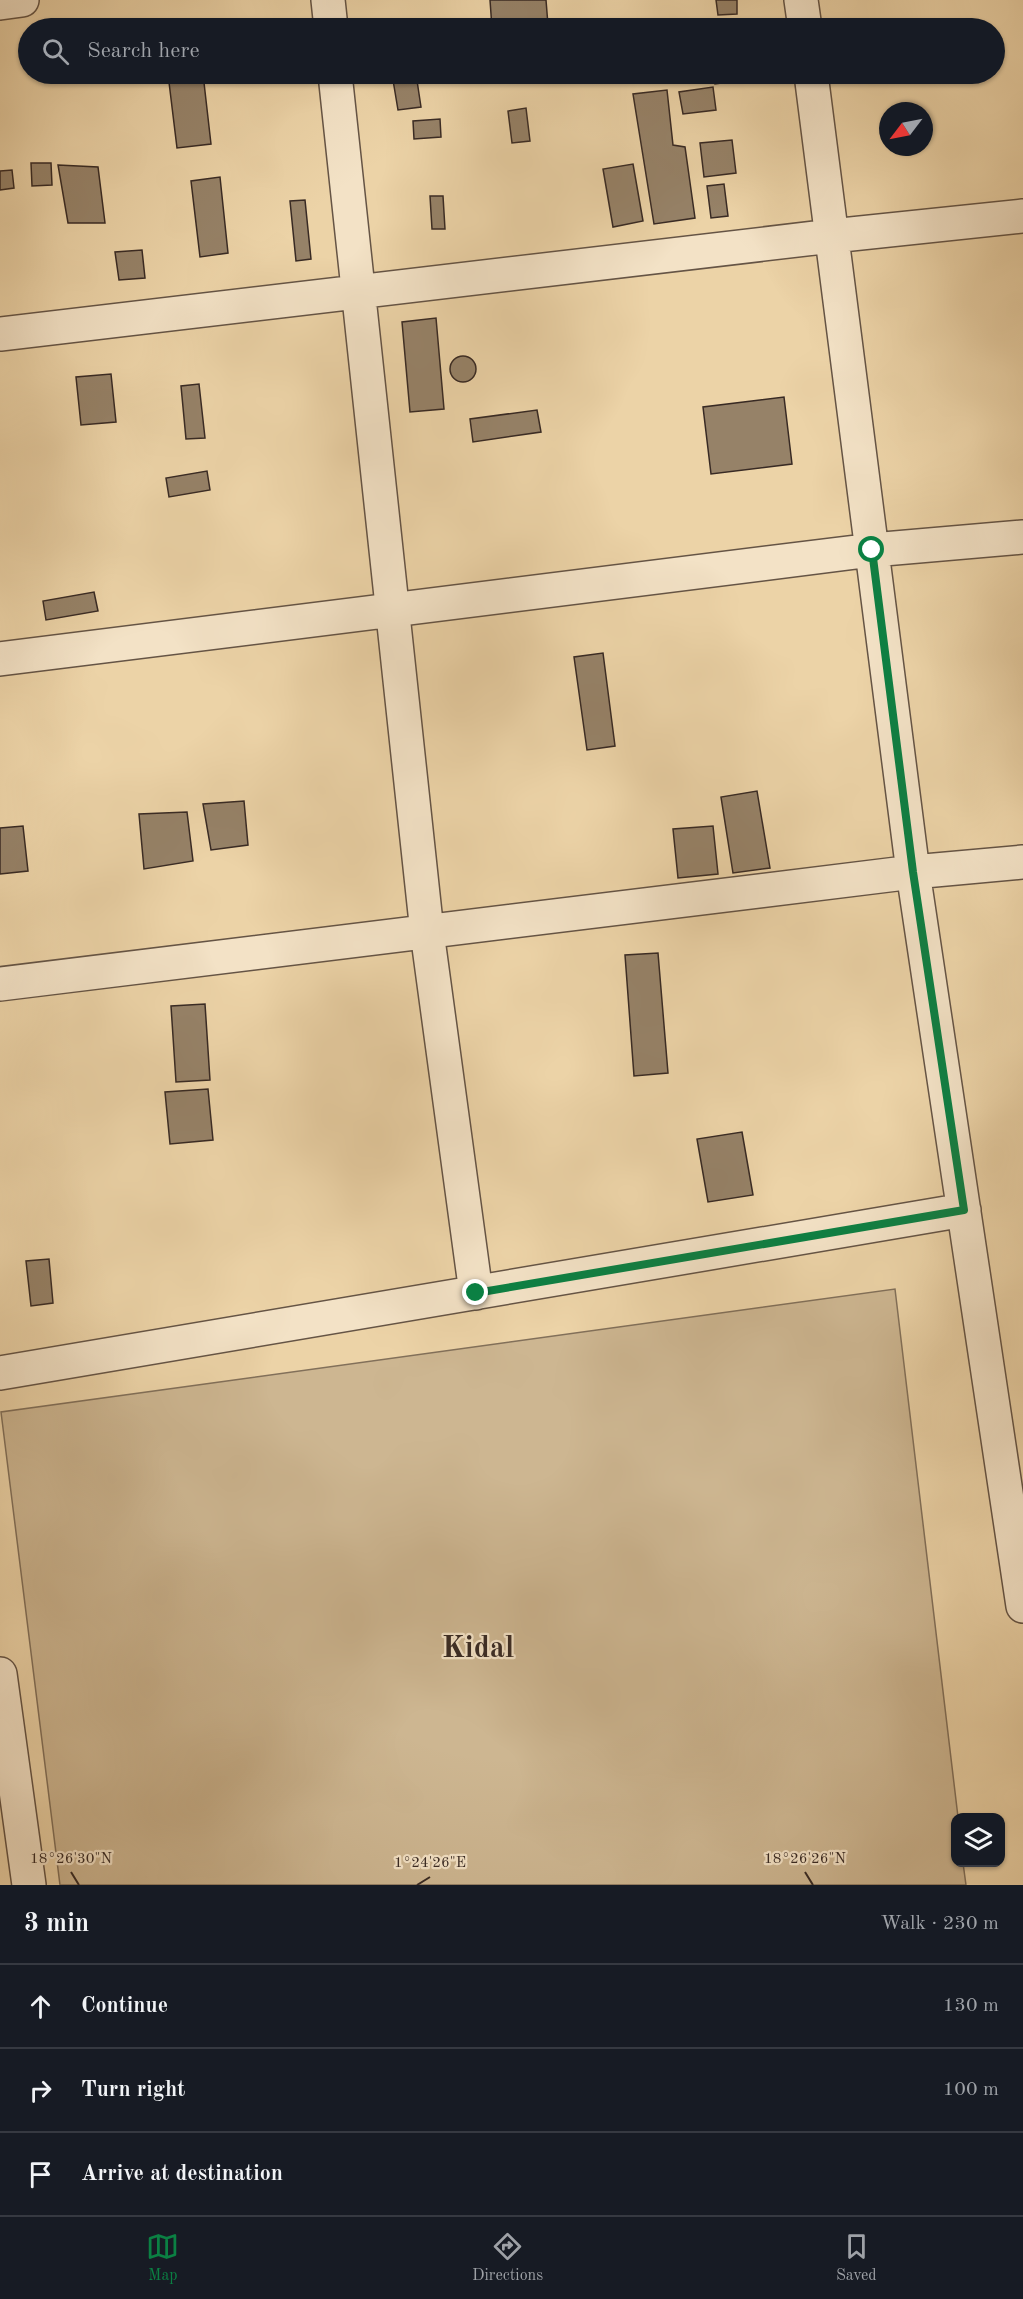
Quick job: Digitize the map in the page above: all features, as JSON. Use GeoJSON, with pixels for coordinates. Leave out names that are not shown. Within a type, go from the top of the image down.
{"type":"FeatureCollection","features":[{"type":"Feature","properties":{"kind":"street"},"geometry":{"type":"LineString","coordinates":[[0,3],[22,0]]}},
{"type":"Feature","properties":{"kind":"street"},"geometry":{"type":"LineString","coordinates":[[328,0],[330,18]]}},
{"type":"Feature","properties":{"kind":"street"},"geometry":{"type":"LineString","coordinates":[[801,0],[804,18]]}},
{"type":"Feature","properties":{"kind":"street"},"geometry":{"type":"LineString","coordinates":[[336,84],[427,932],[476,1293]]}},
{"type":"Feature","properties":{"kind":"street"},"geometry":{"type":"LineString","coordinates":[[812,84],[913,872],[1023,1606]]}},
{"type":"Feature","properties":{"kind":"street"},"geometry":{"type":"LineString","coordinates":[[0,334],[832,236],[1023,216]]}},
{"type":"Feature","properties":{"kind":"street"},"geometry":{"type":"LineString","coordinates":[[0,659],[872,550],[1023,537]]}},
{"type":"Feature","properties":{"kind":"street"},"geometry":{"type":"LineString","coordinates":[[0,984],[913,872],[1023,862]]}},
{"type":"Feature","properties":{"kind":"street"},"geometry":{"type":"LineString","coordinates":[[0,1373],[964,1210]]}},
{"type":"Feature","properties":{"kind":"street"},"geometry":{"type":"LineString","coordinates":[[0,1674],[2,1707],[29,1885]]}},
{"type":"Feature","properties":{"kind":"shaded area"},"geometry":{"type":"Polygon","coordinates":[[[895,1289],[958,1813],[951,1813],[951,1867],[964,1867],[966,1885],[60,1885],[1,1412],[895,1289]]]}},
{"type":"Feature","properties":{"kind":"building"},"geometry":{"type":"Polygon","coordinates":[[[490,0],[546,0],[547,18],[491,18],[490,0]]]}},
{"type":"Feature","properties":{"kind":"building"},"geometry":{"type":"Polygon","coordinates":[[[716,0],[737,0],[737,14],[718,15],[716,0]]]}},
{"type":"Feature","properties":{"kind":"building"},"geometry":{"type":"Polygon","coordinates":[[[169,84],[204,84],[211,144],[177,148],[169,84]]]}},
{"type":"Feature","properties":{"kind":"building"},"geometry":{"type":"Polygon","coordinates":[[[394,84],[418,84],[421,107],[398,110],[394,84]]]}},
{"type":"Feature","properties":{"kind":"building"},"geometry":{"type":"Polygon","coordinates":[[[713,87],[716,110],[683,114],[679,92],[713,87]]]}},
{"type":"Feature","properties":{"kind":"building"},"geometry":{"type":"Polygon","coordinates":[[[667,90],[673,145],[685,147],[695,218],[654,224],[633,94],[667,90]]]}},
{"type":"Feature","properties":{"kind":"building"},"geometry":{"type":"Polygon","coordinates":[[[526,108],[530,141],[512,143],[508,111],[526,108]]]}},
{"type":"Feature","properties":{"kind":"building"},"geometry":{"type":"Polygon","coordinates":[[[440,119],[441,137],[414,139],[413,121],[440,119]]]}},
{"type":"Feature","properties":{"kind":"building"},"geometry":{"type":"Polygon","coordinates":[[[732,140],[736,173],[704,177],[700,143],[732,140]]]}},
{"type":"Feature","properties":{"kind":"building"},"geometry":{"type":"Polygon","coordinates":[[[31,163],[51,163],[52,185],[32,186],[31,163]]]}},
{"type":"Feature","properties":{"kind":"building"},"geometry":{"type":"Polygon","coordinates":[[[633,164],[643,221],[613,227],[603,169],[633,164]]]}},
{"type":"Feature","properties":{"kind":"building"},"geometry":{"type":"Polygon","coordinates":[[[58,165],[98,167],[105,223],[68,223],[58,165]]]}},
{"type":"Feature","properties":{"kind":"building"},"geometry":{"type":"Polygon","coordinates":[[[12,170],[14,188],[0,190],[0,171],[12,170]]]}},
{"type":"Feature","properties":{"kind":"building"},"geometry":{"type":"Polygon","coordinates":[[[220,177],[228,253],[200,257],[191,181],[220,177]]]}},
{"type":"Feature","properties":{"kind":"building"},"geometry":{"type":"Polygon","coordinates":[[[724,184],[728,216],[711,218],[707,186],[724,184]]]}},
{"type":"Feature","properties":{"kind":"building"},"geometry":{"type":"Polygon","coordinates":[[[430,196],[443,196],[445,229],[432,229],[430,196]]]}},
{"type":"Feature","properties":{"kind":"building"},"geometry":{"type":"Polygon","coordinates":[[[305,200],[311,259],[296,261],[290,201],[305,200]]]}},
{"type":"Feature","properties":{"kind":"building"},"geometry":{"type":"Polygon","coordinates":[[[142,250],[145,278],[119,280],[115,252],[142,250]]]}},
{"type":"Feature","properties":{"kind":"building"},"geometry":{"type":"Polygon","coordinates":[[[436,318],[444,409],[410,412],[402,322],[436,318]]]}},
{"type":"Feature","properties":{"kind":"building"},"geometry":{"type":"Polygon","coordinates":[[[463,356],[472,360],[476,369],[472,378],[463,382],[454,378],[450,369],[454,360],[463,356]]]}},
{"type":"Feature","properties":{"kind":"building"},"geometry":{"type":"Polygon","coordinates":[[[111,374],[116,422],[81,425],[76,377],[111,374]]]}},
{"type":"Feature","properties":{"kind":"building"},"geometry":{"type":"Polygon","coordinates":[[[199,384],[205,438],[186,439],[181,386],[199,384]]]}},
{"type":"Feature","properties":{"kind":"building"},"geometry":{"type":"Polygon","coordinates":[[[784,397],[792,464],[711,474],[703,407],[784,397]]]}},
{"type":"Feature","properties":{"kind":"building"},"geometry":{"type":"Polygon","coordinates":[[[537,410],[541,432],[473,442],[470,419],[537,410]]]}},
{"type":"Feature","properties":{"kind":"building"},"geometry":{"type":"Polygon","coordinates":[[[207,471],[210,490],[169,497],[166,478],[207,471]]]}},
{"type":"Feature","properties":{"kind":"building"},"geometry":{"type":"Polygon","coordinates":[[[94,592],[98,611],[46,620],[43,601],[94,592]]]}},
{"type":"Feature","properties":{"kind":"building"},"geometry":{"type":"Polygon","coordinates":[[[603,653],[615,746],[587,750],[574,657],[603,653]]]}},
{"type":"Feature","properties":{"kind":"building"},"geometry":{"type":"Polygon","coordinates":[[[757,791],[770,868],[733,873],[721,797],[757,791]]]}},
{"type":"Feature","properties":{"kind":"building"},"geometry":{"type":"Polygon","coordinates":[[[244,801],[248,845],[211,850],[203,804],[244,801]]]}},
{"type":"Feature","properties":{"kind":"building"},"geometry":{"type":"Polygon","coordinates":[[[187,812],[193,861],[144,869],[139,814],[187,812]]]}},
{"type":"Feature","properties":{"kind":"building"},"geometry":{"type":"Polygon","coordinates":[[[23,826],[28,871],[0,874],[0,828],[23,826]]]}},
{"type":"Feature","properties":{"kind":"building"},"geometry":{"type":"Polygon","coordinates":[[[713,826],[718,874],[678,878],[673,829],[713,826]]]}},
{"type":"Feature","properties":{"kind":"building"},"geometry":{"type":"Polygon","coordinates":[[[658,953],[668,1073],[634,1076],[625,955],[658,953]]]}},
{"type":"Feature","properties":{"kind":"building"},"geometry":{"type":"Polygon","coordinates":[[[205,1004],[210,1080],[176,1082],[171,1006],[205,1004]]]}},
{"type":"Feature","properties":{"kind":"building"},"geometry":{"type":"Polygon","coordinates":[[[208,1089],[213,1140],[170,1144],[165,1092],[208,1089]]]}},
{"type":"Feature","properties":{"kind":"building"},"geometry":{"type":"Polygon","coordinates":[[[742,1132],[753,1195],[708,1202],[697,1139],[742,1132]]]}},
{"type":"Feature","properties":{"kind":"building"},"geometry":{"type":"Polygon","coordinates":[[[49,1259],[53,1303],[31,1306],[26,1261],[49,1259]]]}},
{"type":"Feature","properties":{"kind":"district","name":"Kidal"},"geometry":{"type":"Point","coordinates":[478,1647]}},
{"type":"Feature","properties":{"kind":"route"},"geometry":{"type":"LineString","coordinates":[[476,1293],[964,1210],[913,872],[872,550]]}}]}
